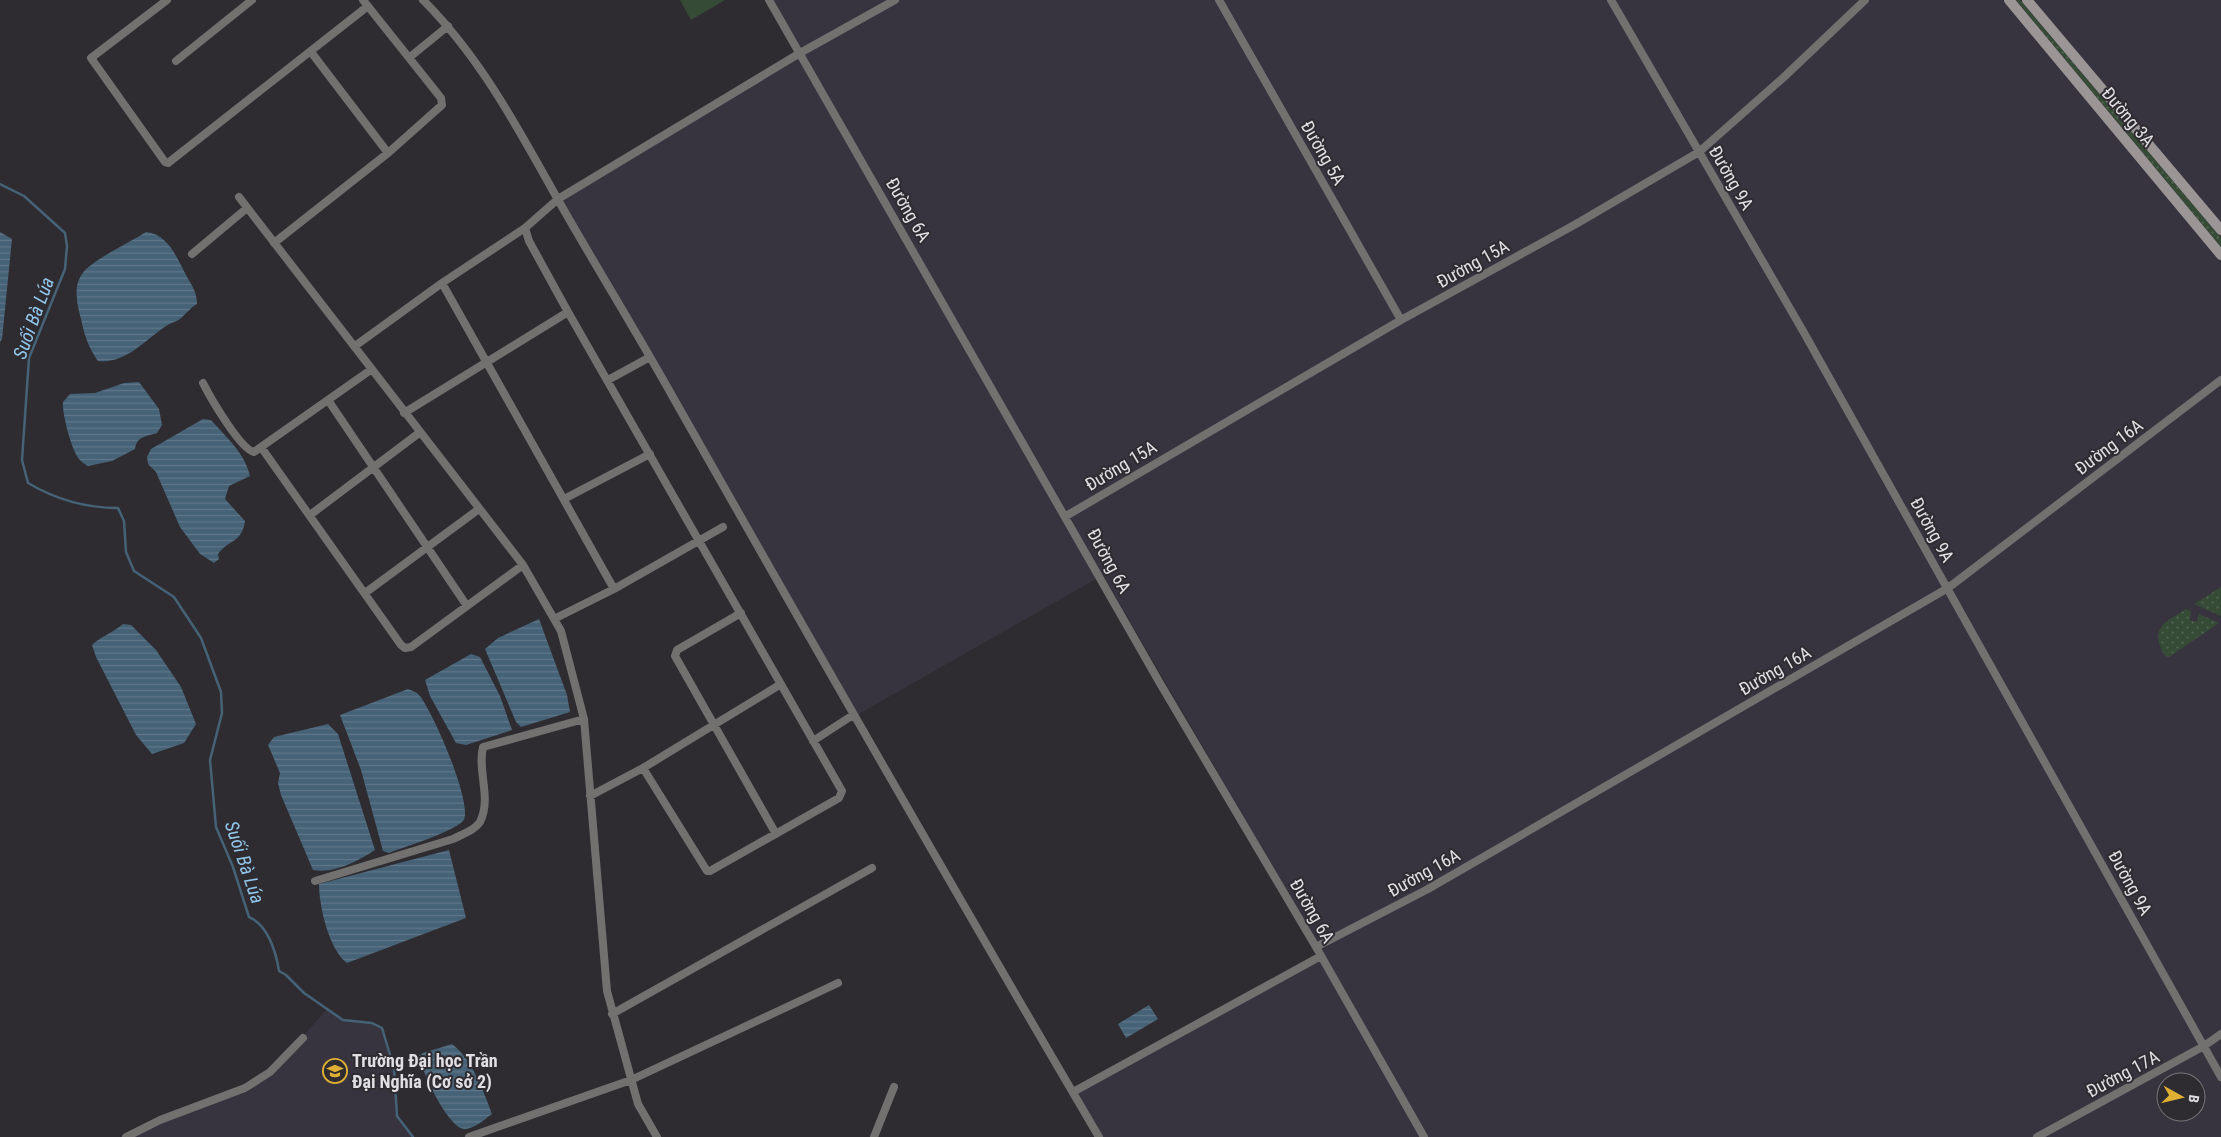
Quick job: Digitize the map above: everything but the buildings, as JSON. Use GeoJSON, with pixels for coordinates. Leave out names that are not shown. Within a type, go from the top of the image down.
{"type":"FeatureCollection","features":[{"type":"Feature","properties":{"kind":"street"},"geometry":{"type":"LineString","coordinates":[[167,0],[91,58],[165,162],[172,162],[311,52],[366,3],[441,98],[442,105],[388,153],[274,242]]}},
{"type":"Feature","properties":{"kind":"street"},"geometry":{"type":"LineString","coordinates":[[176,61],[252,0]]}},
{"type":"Feature","properties":{"kind":"street"},"geometry":{"type":"LineString","coordinates":[[423,0],[448,26],[518,126],[853,715],[1099,1137]]}},
{"type":"Feature","properties":{"kind":"street","name":"Đường 6A"},"geometry":{"type":"LineString","coordinates":[[768,0],[1066,516],[1161,685],[1316,947],[1424,1137]]}},
{"type":"Feature","properties":{"kind":"street"},"geometry":{"type":"LineString","coordinates":[[354,346],[442,283],[525,228],[558,199],[800,53],[895,0]]}},
{"type":"Feature","properties":{"kind":"street","name":"Đường 5A"},"geometry":{"type":"LineString","coordinates":[[1219,0],[1401,320]]}},
{"type":"Feature","properties":{"kind":"street","name":"Đường 9A"},"geometry":{"type":"LineString","coordinates":[[1611,0],[1948,588],[2221,1077]]}},
{"type":"Feature","properties":{"kind":"street","name":"Đường 15A"},"geometry":{"type":"LineString","coordinates":[[1066,516],[1401,320],[1576,224],[1699,152],[1784,77],[1866,0]]}},
{"type":"Feature","properties":{"kind":"street","name":"Đường 3A"},"geometry":{"type":"LineString","coordinates":[[2009,0],[2221,255]]}},
{"type":"Feature","properties":{"kind":"street","name":"Đường 3A"},"geometry":{"type":"LineString","coordinates":[[2027,0],[2221,230]]}},
{"type":"Feature","properties":{"kind":"street"},"geometry":{"type":"LineString","coordinates":[[410,58],[448,26]]}},
{"type":"Feature","properties":{"kind":"street"},"geometry":{"type":"LineString","coordinates":[[311,52],[388,153]]}},
{"type":"Feature","properties":{"kind":"street"},"geometry":{"type":"LineString","coordinates":[[239,197],[419,433],[523,565],[556,618],[561,630],[584,719],[606,981],[612,1014],[638,1104],[657,1137]]}},
{"type":"Feature","properties":{"kind":"street"},"geometry":{"type":"LineString","coordinates":[[192,254],[247,208]]}},
{"type":"Feature","properties":{"kind":"street"},"geometry":{"type":"LineString","coordinates":[[525,228],[529,241],[568,312],[842,791],[838,798],[710,871],[706,870],[643,768]]}},
{"type":"Feature","properties":{"kind":"street"},"geometry":{"type":"LineString","coordinates":[[442,283],[614,589]]}},
{"type":"Feature","properties":{"kind":"street"},"geometry":{"type":"LineString","coordinates":[[404,413],[568,312]]}},
{"type":"Feature","properties":{"kind":"street"},"geometry":{"type":"LineString","coordinates":[[608,380],[650,357]]}},
{"type":"Feature","properties":{"kind":"street"},"geometry":{"type":"LineString","coordinates":[[203,383],[246,448],[254,452],[372,369]]}},
{"type":"Feature","properties":{"kind":"street","name":"Đường 16A"},"geometry":{"type":"LineString","coordinates":[[1316,947],[1428,889],[1948,588],[2221,380]]}},
{"type":"Feature","properties":{"kind":"street"},"geometry":{"type":"LineString","coordinates":[[328,400],[467,606]]}},
{"type":"Feature","properties":{"kind":"street"},"geometry":{"type":"LineString","coordinates":[[310,515],[419,433]]}},
{"type":"Feature","properties":{"kind":"street"},"geometry":{"type":"LineString","coordinates":[[261,447],[401,645],[406,648],[411,647],[523,565]]}},
{"type":"Feature","properties":{"kind":"street"},"geometry":{"type":"LineString","coordinates":[[564,499],[650,454]]}},
{"type":"Feature","properties":{"kind":"street"},"geometry":{"type":"LineString","coordinates":[[365,593],[479,509]]}},
{"type":"Feature","properties":{"kind":"street"},"geometry":{"type":"LineString","coordinates":[[556,618],[614,589],[723,527]]}},
{"type":"Feature","properties":{"kind":"street"},"geometry":{"type":"LineString","coordinates":[[741,613],[677,650],[676,653],[714,725],[776,834]]}},
{"type":"Feature","properties":{"kind":"street"},"geometry":{"type":"LineString","coordinates":[[590,796],[643,768],[781,684]]}},
{"type":"Feature","properties":{"kind":"street"},"geometry":{"type":"LineString","coordinates":[[813,741],[853,715]]}},
{"type":"Feature","properties":{"kind":"street"},"geometry":{"type":"LineString","coordinates":[[315,881],[453,839],[470,831],[480,822],[485,794],[480,758],[483,747],[584,719]]}},
{"type":"Feature","properties":{"kind":"street"},"geometry":{"type":"LineString","coordinates":[[612,1014],[872,868]]}},
{"type":"Feature","properties":{"kind":"street"},"geometry":{"type":"LineString","coordinates":[[1072,1092],[1321,956]]}},
{"type":"Feature","properties":{"kind":"street"},"geometry":{"type":"LineString","coordinates":[[469,1137],[631,1080],[838,983]]}},
{"type":"Feature","properties":{"kind":"street","name":"Đường 17A"},"geometry":{"type":"LineString","coordinates":[[2037,1137],[2204,1046],[2221,1034]]}},
{"type":"Feature","properties":{"kind":"street"},"geometry":{"type":"LineString","coordinates":[[126,1137],[160,1120],[246,1088],[270,1072],[303,1038]]}},
{"type":"Feature","properties":{"kind":"street"},"geometry":{"type":"LineString","coordinates":[[874,1137],[894,1087]]}},
{"type":"Feature","properties":{"kind":"shaded area"},"geometry":{"type":"Polygon","coordinates":[[[772,0],[2221,0],[2221,1137],[1103,1137],[1077,1093],[1326,958],[1103,575],[857,715],[562,199],[801,48],[772,0]]]}},
{"type":"Feature","properties":{"kind":"shaded area","name":"Trường Đại học Trần Đại Nghĩa (Cơ sở 2)"},"geometry":{"type":"Polygon","coordinates":[[[327,1009],[343,1020],[372,1023],[382,1028],[394,1068],[397,1116],[413,1137],[133,1137],[162,1123],[247,1091],[273,1074],[305,1041],[304,1035],[327,1009]]]}},
{"type":"Feature","properties":{"kind":"green space"},"geometry":{"type":"Polygon","coordinates":[[[680,0],[725,0],[691,20],[680,0]]]}},
{"type":"Feature","properties":{"kind":"green space"},"geometry":{"type":"Polygon","coordinates":[[[2016,0],[2020,0],[2221,238],[2221,247],[2016,0]]]}},
{"type":"Feature","properties":{"kind":"green space"},"geometry":{"type":"Polygon","coordinates":[[[2221,587],[2221,616],[2194,604],[2221,587]]]}},
{"type":"Feature","properties":{"kind":"green space"},"geometry":{"type":"Polygon","coordinates":[[[2186,609],[2191,611],[2190,620],[2197,622],[2199,614],[2219,623],[2169,657],[2165,656],[2158,639],[2161,627],[2186,609]]]}},
{"type":"Feature","properties":{"kind":"water"},"geometry":{"type":"Polygon","coordinates":[[[0,232],[12,239],[2,339],[0,342],[0,232]]]}},
{"type":"Feature","properties":{"kind":"water"},"geometry":{"type":"Polygon","coordinates":[[[146,232],[160,237],[171,248],[194,289],[197,304],[180,319],[166,326],[135,350],[117,359],[98,361],[87,341],[78,308],[77,285],[79,279],[93,263],[146,232]]]}},
{"type":"Feature","properties":{"kind":"water"},"geometry":{"type":"Polygon","coordinates":[[[139,382],[159,409],[162,425],[157,433],[140,439],[135,449],[112,461],[88,466],[83,463],[76,454],[70,439],[63,402],[70,394],[95,393],[124,383],[139,382]]]}},
{"type":"Feature","properties":{"kind":"water"},"geometry":{"type":"Polygon","coordinates":[[[203,419],[211,420],[234,446],[244,460],[250,476],[229,486],[225,499],[245,521],[241,533],[222,549],[218,554],[219,559],[214,563],[200,554],[180,527],[156,472],[148,464],[147,457],[151,449],[203,419]]]}},
{"type":"Feature","properties":{"kind":"water"},"geometry":{"type":"Polygon","coordinates":[[[539,619],[567,695],[570,712],[521,727],[516,722],[485,649],[498,638],[539,619]]]}},
{"type":"Feature","properties":{"kind":"water"},"geometry":{"type":"Polygon","coordinates":[[[123,624],[131,625],[156,650],[181,687],[196,724],[184,743],[152,754],[136,735],[96,657],[92,645],[123,624]]]}},
{"type":"Feature","properties":{"kind":"water"},"geometry":{"type":"Polygon","coordinates":[[[471,654],[480,657],[500,696],[512,730],[466,745],[456,743],[430,696],[425,680],[471,654]]]}},
{"type":"Feature","properties":{"kind":"water"},"geometry":{"type":"Polygon","coordinates":[[[408,689],[417,693],[424,702],[441,736],[463,797],[465,812],[463,821],[457,826],[389,853],[383,851],[361,770],[340,715],[408,689]]]}},
{"type":"Feature","properties":{"kind":"water"},"geometry":{"type":"Polygon","coordinates":[[[328,724],[338,734],[375,850],[346,866],[321,871],[313,870],[281,795],[278,783],[280,773],[268,745],[274,737],[328,724]]]}},
{"type":"Feature","properties":{"kind":"water"},"geometry":{"type":"Polygon","coordinates":[[[449,850],[466,918],[347,963],[335,948],[326,927],[319,884],[449,850]]]}},
{"type":"Feature","properties":{"kind":"water"},"geometry":{"type":"Polygon","coordinates":[[[1149,1005],[1158,1019],[1126,1038],[1118,1024],[1149,1005]]]}},
{"type":"Feature","properties":{"kind":"water"},"geometry":{"type":"Polygon","coordinates":[[[452,1044],[466,1058],[481,1086],[492,1114],[468,1129],[459,1127],[444,1110],[430,1086],[419,1056],[452,1044]]]}},
{"type":"Feature","properties":{"kind":"waterway","name":"Suối Bà Lúa"},"geometry":{"type":"LineString","coordinates":[[0,184],[24,196],[65,233],[67,246],[65,269],[29,358],[22,460],[28,483],[49,494],[71,502],[106,508],[118,508],[124,521],[126,552],[134,571],[174,597],[201,638],[221,692],[222,713],[210,760],[216,827],[233,867],[249,917],[261,926],[270,940],[279,971],[286,975],[304,993],[343,1020],[372,1023],[382,1028],[394,1068],[397,1116],[413,1137]]}},
{"type":"Feature","properties":{"kind":"place","name":"Trường Đại học Trần Đại Nghĩa (Cơ sở 2)"},"geometry":{"type":"Point","coordinates":[335,1071]}}]}
